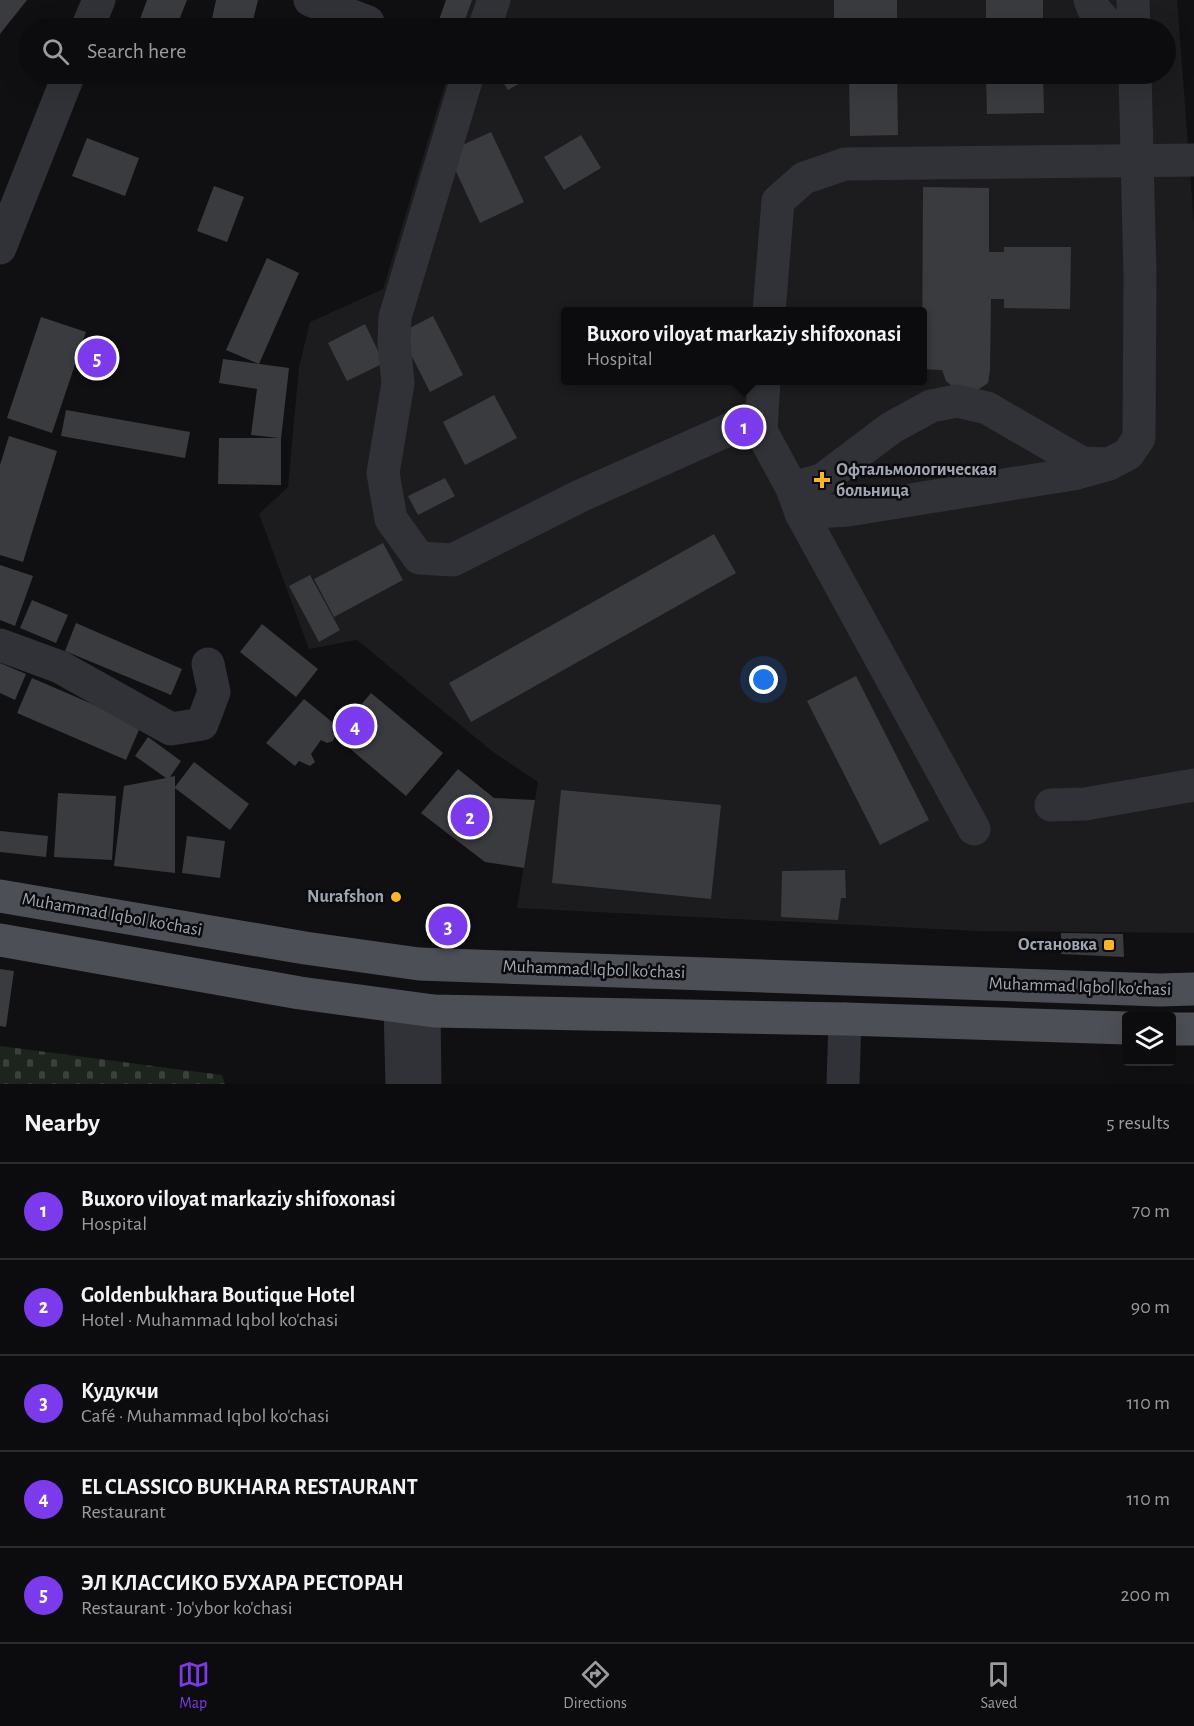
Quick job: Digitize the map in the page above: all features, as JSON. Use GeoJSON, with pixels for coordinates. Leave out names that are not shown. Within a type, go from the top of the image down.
{"type":"FeatureCollection","features":[{"type":"Feature","properties":{"kind":"main road","name":"Muhammad Iqbol ko'chasi"},"geometry":{"type":"LineString","coordinates":[[0,896],[305,948],[419,964],[1148,990],[1194,989]]}},
{"type":"Feature","properties":{"kind":"main road"},"geometry":{"type":"LineString","coordinates":[[0,940],[300,993],[434,1011],[845,1019],[1122,1028]]}},
{"type":"Feature","properties":{"kind":"main road"},"geometry":{"type":"LineString","coordinates":[[1176,1029],[1194,1029]]}},
{"type":"Feature","properties":{"kind":"street"},"geometry":{"type":"LineString","coordinates":[[310,0],[357,18]]}},
{"type":"Feature","properties":{"kind":"street"},"geometry":{"type":"LineString","coordinates":[[488,18],[494,0]]}},
{"type":"Feature","properties":{"kind":"street"},"geometry":{"type":"LineString","coordinates":[[1090,0],[1093,8],[1102,18]]}},
{"type":"Feature","properties":{"kind":"street"},"geometry":{"type":"LineString","coordinates":[[1133,0],[1134,18]]}},
{"type":"Feature","properties":{"kind":"street"},"geometry":{"type":"LineString","coordinates":[[0,248],[65,84]]}},
{"type":"Feature","properties":{"kind":"street"},"geometry":{"type":"LineString","coordinates":[[465,84],[395,317],[394,343],[398,383],[383,472],[391,519],[419,558],[453,560],[580,496],[728,430],[761,431]]}},
{"type":"Feature","properties":{"kind":"street"},"geometry":{"type":"LineString","coordinates":[[796,501],[848,510],[1073,474],[1109,464],[1128,454],[1139,438],[1140,275],[1135,84]]}},
{"type":"Feature","properties":{"kind":"street"},"geometry":{"type":"LineString","coordinates":[[770,307],[778,201],[804,178],[844,164],[1194,160]]}},
{"type":"Feature","properties":{"kind":"street"},"geometry":{"type":"LineString","coordinates":[[764,385],[761,431],[796,501],[974,829]]}},
{"type":"Feature","properties":{"kind":"street"},"geometry":{"type":"LineString","coordinates":[[796,501],[891,428],[931,406],[957,401],[987,408],[1082,463],[1109,464]]}},
{"type":"Feature","properties":{"kind":"street"},"geometry":{"type":"LineString","coordinates":[[0,645],[60,667],[171,729],[202,724],[214,692],[208,664]]}},
{"type":"Feature","properties":{"kind":"street"},"geometry":{"type":"LineString","coordinates":[[1051,805],[1084,804],[1194,785]]}},
{"type":"Feature","properties":{"kind":"street"},"geometry":{"type":"LineString","coordinates":[[400,1007],[402,1084]]}},
{"type":"Feature","properties":{"kind":"street"},"geometry":{"type":"LineString","coordinates":[[425,1084],[424,1012],[434,1011]]}},
{"type":"Feature","properties":{"kind":"street"},"geometry":{"type":"LineString","coordinates":[[843,1084],[845,1019]]}},
{"type":"Feature","properties":{"kind":"shaded area"},"geometry":{"type":"Polygon","coordinates":[[[470,0],[1177,0],[1194,225],[1194,933],[976,931],[517,908],[538,782],[493,752],[357,640],[309,649],[259,514],[288,487],[299,367],[310,322],[383,289],[445,84],[1176,84],[1176,18],[464,18],[470,0]]]}},
{"type":"Feature","properties":{"kind":"green space"},"geometry":{"type":"Polygon","coordinates":[[[0,1046],[222,1075],[225,1084],[0,1084],[0,1046]]]}},
{"type":"Feature","properties":{"kind":"building"},"geometry":{"type":"Polygon","coordinates":[[[0,0],[27,0],[0,34],[0,0]]]}},
{"type":"Feature","properties":{"kind":"building"},"geometry":{"type":"Polygon","coordinates":[[[147,0],[187,0],[180,18],[140,18],[147,0]]]}},
{"type":"Feature","properties":{"kind":"building"},"geometry":{"type":"Polygon","coordinates":[[[216,0],[258,0],[254,18],[212,18],[216,0]]]}},
{"type":"Feature","properties":{"kind":"building"},"geometry":{"type":"Polygon","coordinates":[[[446,0],[472,0],[466,18],[440,18],[446,0]]]}},
{"type":"Feature","properties":{"kind":"building"},"geometry":{"type":"Polygon","coordinates":[[[834,0],[897,0],[897,18],[834,18],[834,0]]]}},
{"type":"Feature","properties":{"kind":"building"},"geometry":{"type":"Polygon","coordinates":[[[986,0],[1043,0],[1043,18],[986,18],[986,0]]]}},
{"type":"Feature","properties":{"kind":"building"},"geometry":{"type":"Polygon","coordinates":[[[504,84],[519,84],[508,90],[504,84]]]}},
{"type":"Feature","properties":{"kind":"building"},"geometry":{"type":"Polygon","coordinates":[[[849,84],[897,84],[898,135],[850,136],[849,84]]]}},
{"type":"Feature","properties":{"kind":"building"},"geometry":{"type":"Polygon","coordinates":[[[986,84],[1043,84],[1044,113],[987,114],[986,84]]]}},
{"type":"Feature","properties":{"kind":"building"},"geometry":{"type":"Polygon","coordinates":[[[491,132],[524,202],[480,223],[447,152],[491,132]]]}},
{"type":"Feature","properties":{"kind":"building"},"geometry":{"type":"Polygon","coordinates":[[[581,135],[601,168],[564,190],[544,157],[581,135]]]}},
{"type":"Feature","properties":{"kind":"building"},"geometry":{"type":"Polygon","coordinates":[[[87,138],[139,158],[125,196],[72,176],[87,138]]]}},
{"type":"Feature","properties":{"kind":"building"},"geometry":{"type":"Polygon","coordinates":[[[214,186],[244,197],[227,242],[197,231],[214,186]]]}},
{"type":"Feature","properties":{"kind":"building"},"geometry":{"type":"Polygon","coordinates":[[[923,187],[989,188],[989,252],[1004,252],[1004,247],[1071,247],[1070,309],[1004,308],[1004,299],[991,299],[990,370],[988,383],[979,389],[957,390],[946,381],[942,370],[927,369],[927,307],[922,307],[923,187]]]}},
{"type":"Feature","properties":{"kind":"building"},"geometry":{"type":"Polygon","coordinates":[[[267,258],[299,273],[259,364],[226,350],[267,258]]]}},
{"type":"Feature","properties":{"kind":"building"},"geometry":{"type":"Polygon","coordinates":[[[433,316],[463,375],[430,392],[400,333],[433,316]]]}},
{"type":"Feature","properties":{"kind":"building"},"geometry":{"type":"Polygon","coordinates":[[[41,317],[86,332],[52,433],[7,418],[41,317]]]}},
{"type":"Feature","properties":{"kind":"building"},"geometry":{"type":"Polygon","coordinates":[[[365,324],[384,363],[347,381],[328,343],[365,324]]]}},
{"type":"Feature","properties":{"kind":"building"},"geometry":{"type":"Polygon","coordinates":[[[223,359],[289,368],[281,439],[281,485],[218,484],[219,438],[279,438],[251,435],[257,389],[219,383],[223,359]]]}},
{"type":"Feature","properties":{"kind":"building"},"geometry":{"type":"Polygon","coordinates":[[[494,395],[517,438],[465,465],[443,422],[494,395]]]}},
{"type":"Feature","properties":{"kind":"building"},"geometry":{"type":"Polygon","coordinates":[[[66,410],[190,432],[185,458],[61,436],[66,410]]]}},
{"type":"Feature","properties":{"kind":"building"},"geometry":{"type":"Polygon","coordinates":[[[9,436],[57,451],[23,562],[0,555],[0,465],[9,436]]]}},
{"type":"Feature","properties":{"kind":"building"},"geometry":{"type":"Polygon","coordinates":[[[445,478],[455,496],[418,515],[408,496],[445,478]]]}},
{"type":"Feature","properties":{"kind":"building"},"geometry":{"type":"Polygon","coordinates":[[[714,534],[736,573],[471,722],[449,683],[714,534]]]}},
{"type":"Feature","properties":{"kind":"building"},"geometry":{"type":"Polygon","coordinates":[[[383,543],[403,580],[334,617],[314,579],[383,543]]]}},
{"type":"Feature","properties":{"kind":"building"},"geometry":{"type":"Polygon","coordinates":[[[0,565],[33,576],[15,626],[0,620],[0,565]]]}},
{"type":"Feature","properties":{"kind":"building"},"geometry":{"type":"Polygon","coordinates":[[[310,575],[340,630],[319,642],[289,586],[310,575]]]}},
{"type":"Feature","properties":{"kind":"building"},"geometry":{"type":"Polygon","coordinates":[[[32,600],[68,615],[56,643],[20,628],[32,600]]]}},
{"type":"Feature","properties":{"kind":"building"},"geometry":{"type":"Polygon","coordinates":[[[76,623],[182,669],[171,695],[65,651],[76,623]]]}},
{"type":"Feature","properties":{"kind":"building"},"geometry":{"type":"Polygon","coordinates":[[[262,624],[318,669],[296,697],[240,652],[262,624]]]}},
{"type":"Feature","properties":{"kind":"building"},"geometry":{"type":"Polygon","coordinates":[[[0,663],[26,674],[15,700],[0,693],[0,663]]]}},
{"type":"Feature","properties":{"kind":"building"},"geometry":{"type":"Polygon","coordinates":[[[856,676],[929,820],[880,845],[807,701],[856,676]]]}},
{"type":"Feature","properties":{"kind":"building"},"geometry":{"type":"Polygon","coordinates":[[[32,678],[141,725],[126,760],[17,713],[32,678]]]}},
{"type":"Feature","properties":{"kind":"building"},"geometry":{"type":"Polygon","coordinates":[[[371,693],[443,753],[406,796],[335,736],[371,693]]]}},
{"type":"Feature","properties":{"kind":"building"},"geometry":{"type":"Polygon","coordinates":[[[304,699],[337,726],[332,731],[335,736],[333,741],[327,743],[321,740],[311,754],[315,762],[310,766],[299,761],[295,766],[266,743],[304,699]]]}},
{"type":"Feature","properties":{"kind":"building"},"geometry":{"type":"Polygon","coordinates":[[[148,737],[181,761],[170,777],[175,776],[175,787],[194,762],[249,804],[230,830],[175,788],[175,873],[114,866],[124,786],[166,778],[135,756],[148,737]]]}},
{"type":"Feature","properties":{"kind":"building"},"geometry":{"type":"Polygon","coordinates":[[[458,769],[494,798],[535,800],[524,868],[485,862],[421,813],[458,769]]]}},
{"type":"Feature","properties":{"kind":"building"},"geometry":{"type":"Polygon","coordinates":[[[561,790],[721,805],[711,899],[552,883],[561,790]]]}},
{"type":"Feature","properties":{"kind":"building"},"geometry":{"type":"Polygon","coordinates":[[[58,793],[116,796],[112,860],[54,857],[58,793]]]}},
{"type":"Feature","properties":{"kind":"building"},"geometry":{"type":"Polygon","coordinates":[[[0,831],[48,836],[46,857],[0,852],[0,831]]]}},
{"type":"Feature","properties":{"kind":"building"},"geometry":{"type":"Polygon","coordinates":[[[187,836],[225,841],[220,878],[182,873],[187,836]]]}},
{"type":"Feature","properties":{"kind":"building"},"geometry":{"type":"Polygon","coordinates":[[[845,870],[846,898],[841,898],[838,920],[781,917],[782,871],[845,870]]]}},
{"type":"Feature","properties":{"kind":"building"},"geometry":{"type":"Polygon","coordinates":[[[1061,933],[1123,934],[1124,957],[1061,954],[1061,933]]]}},
{"type":"Feature","properties":{"kind":"building"},"geometry":{"type":"Polygon","coordinates":[[[0,969],[14,971],[6,1027],[0,1026],[0,969]]]}},
{"type":"Feature","properties":{"kind":"place","name":"ЭЛ КЛАССИКО БУХАРА РЕСТОРАН"},"geometry":{"type":"Point","coordinates":[97,358]}},
{"type":"Feature","properties":{"kind":"place","name":"Buxoro viloyat markaziy shifoxonasi"},"geometry":{"type":"Point","coordinates":[744,427]}},
{"type":"Feature","properties":{"kind":"place","name":"Офтальмологическая больница"},"geometry":{"type":"Point","coordinates":[822,480]}},
{"type":"Feature","properties":{"kind":"place","name":"EL CLASSICO BUKHARA RESTAURANT"},"geometry":{"type":"Point","coordinates":[355,726]}},
{"type":"Feature","properties":{"kind":"place","name":"Goldenbukhara Boutique Hotel"},"geometry":{"type":"Point","coordinates":[470,817]}},
{"type":"Feature","properties":{"kind":"place","name":"Nurafshon"},"geometry":{"type":"Point","coordinates":[396,897]}},
{"type":"Feature","properties":{"kind":"place","name":"Кудукчи"},"geometry":{"type":"Point","coordinates":[448,926]}},
{"type":"Feature","properties":{"kind":"place","name":"Остановка"},"geometry":{"type":"Point","coordinates":[1109,945]}}]}
